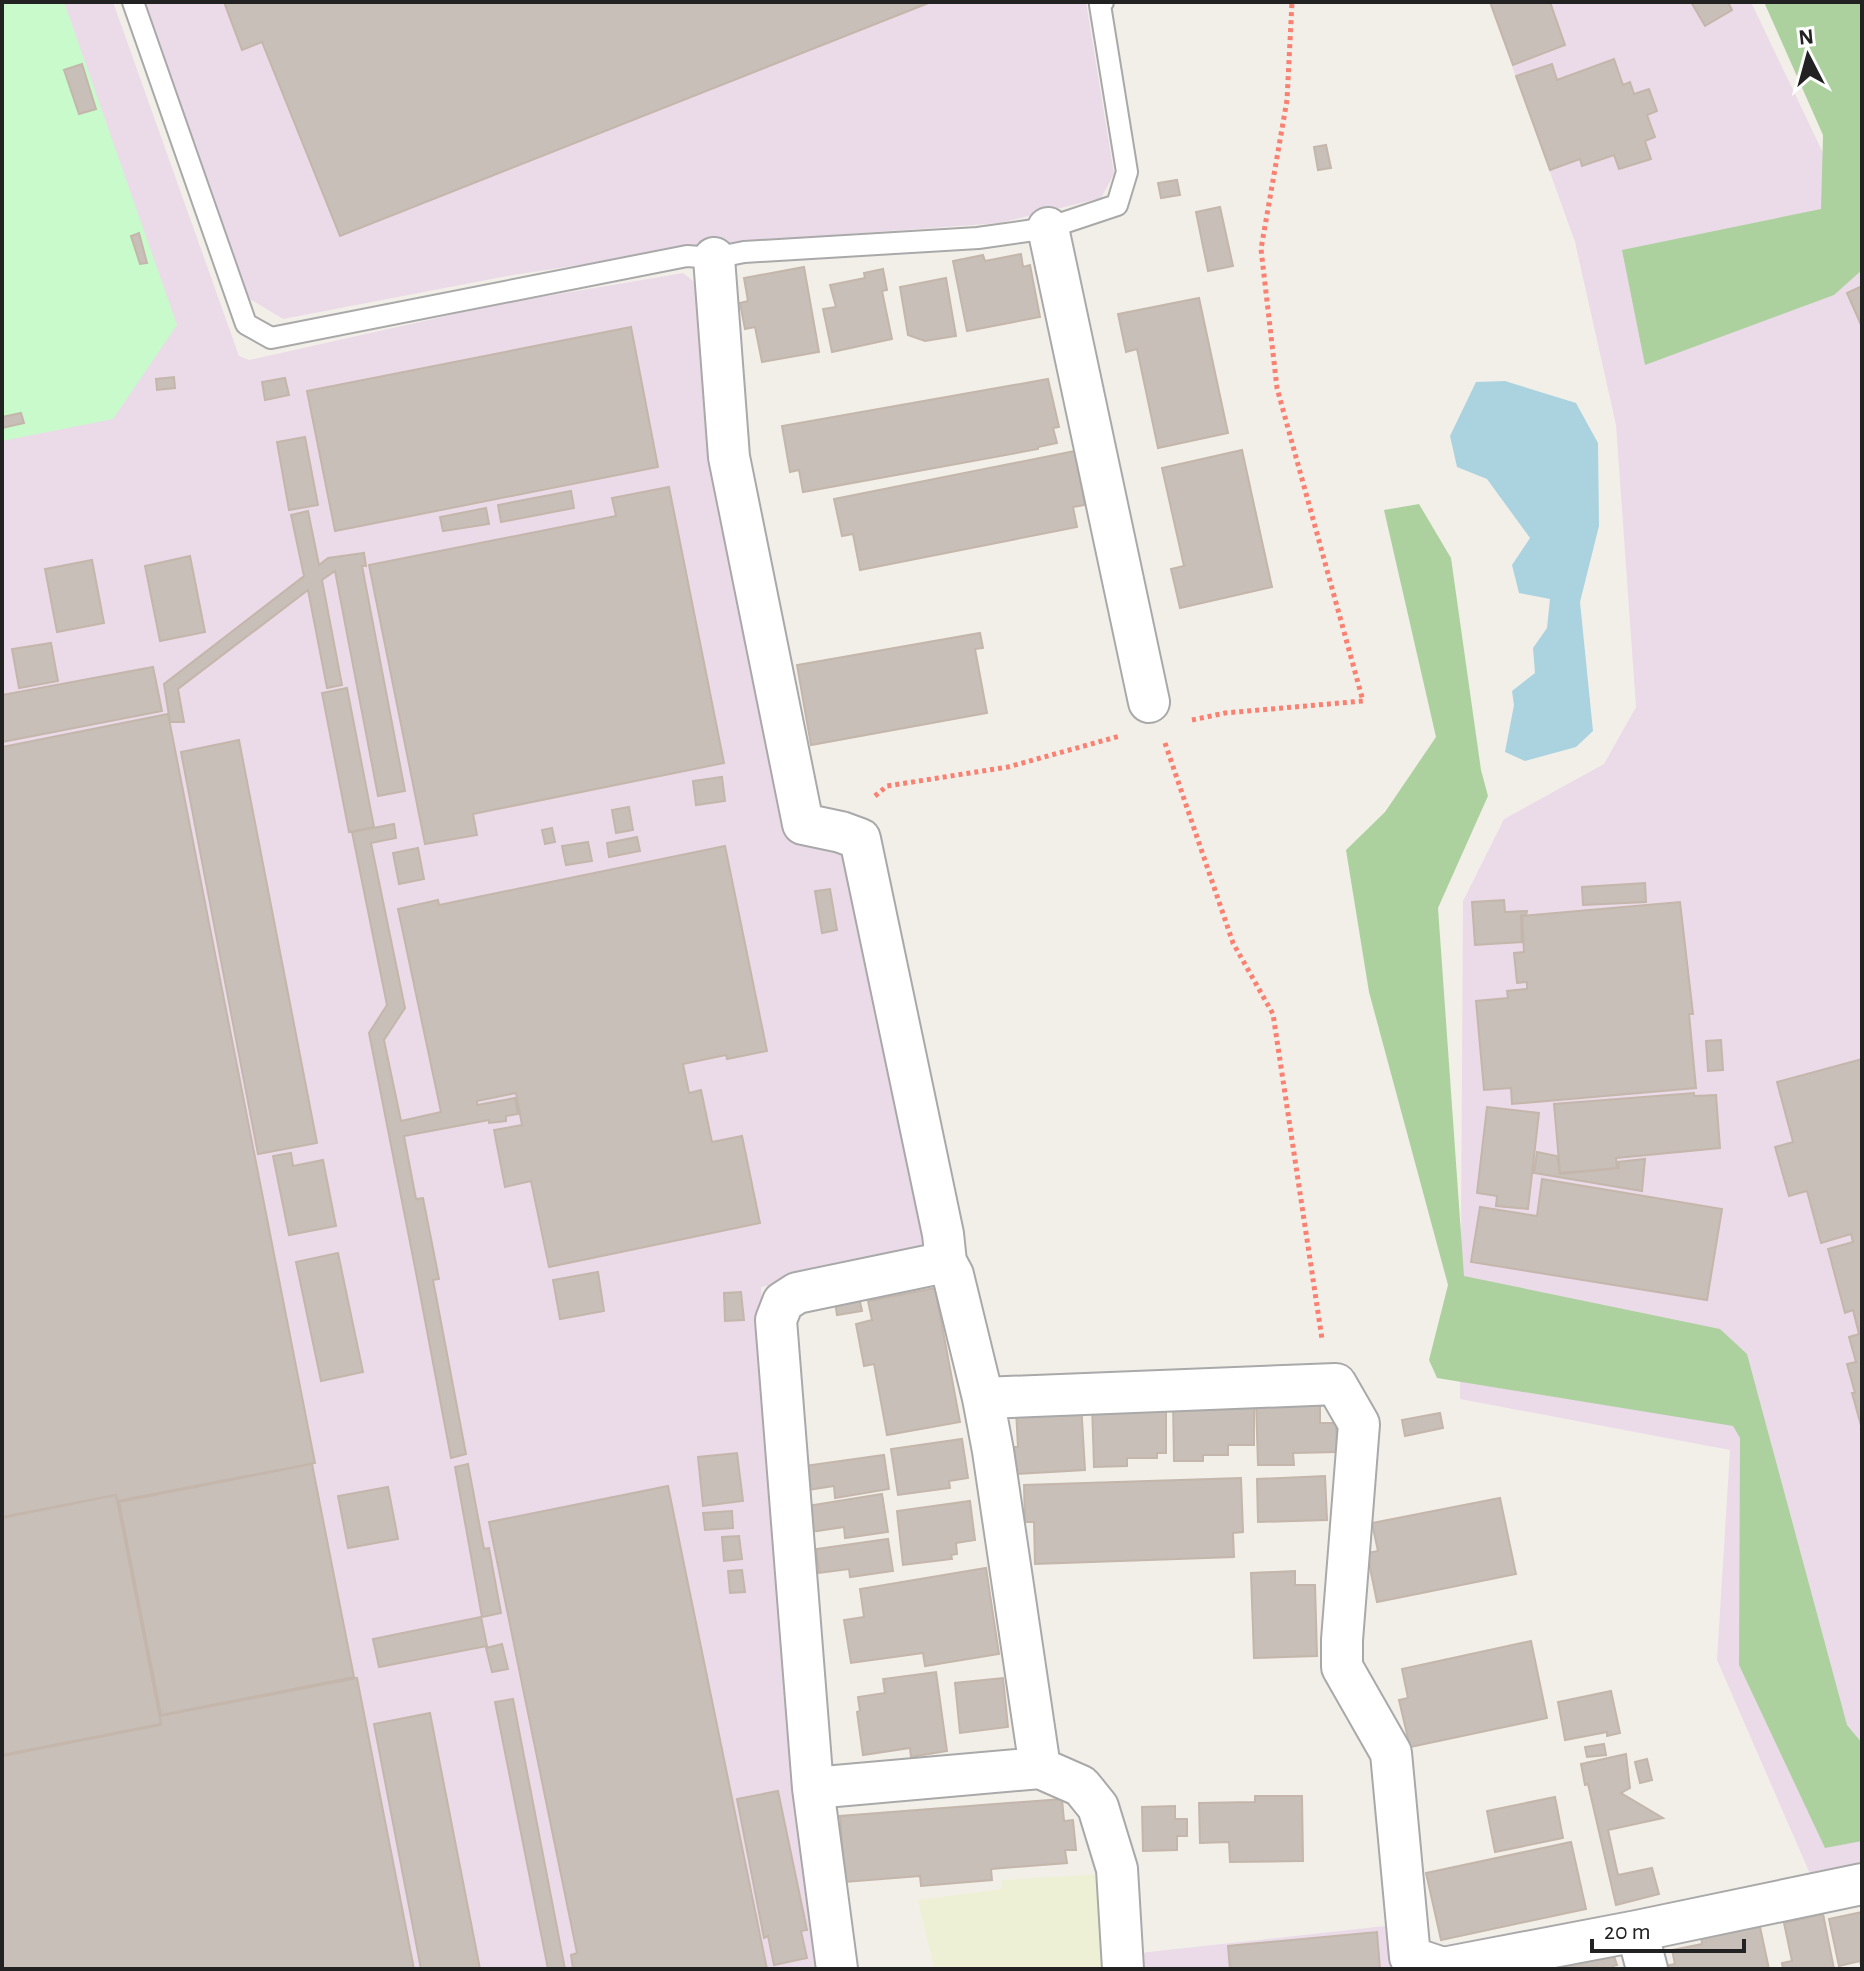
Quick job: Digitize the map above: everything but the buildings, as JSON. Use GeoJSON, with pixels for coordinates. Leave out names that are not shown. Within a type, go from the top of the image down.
{"type":"FeatureCollection","features":[{"type":"Feature","properties":{"kind":"street"},"geometry":{"type":"LineString","coordinates":[[1048,228],[1164,720]]}},
{"type":"Feature","properties":{"kind":"street"},"geometry":{"type":"LineString","coordinates":[[714,258],[729,457],[803,824],[860,839],[943,1234],[946,1262],[953,1275],[983,1398],[1040,1768]]}},
{"type":"Feature","properties":{"kind":"street"},"geometry":{"type":"LineString","coordinates":[[837,1969],[813,1788],[776,1320],[783,1302],[797,1293],[946,1262]]}},
{"type":"Feature","properties":{"kind":"street"},"geometry":{"type":"LineString","coordinates":[[983,1398],[1336,1384],[1359,1424],[1342,1667],[1391,1753],[1410,1957],[1443,1968],[1862,1884]]}},
{"type":"Feature","properties":{"kind":"street"},"geometry":{"type":"LineString","coordinates":[[813,1788],[1040,1768],[1081,1786],[1098,1807],[1117,1869],[1123,1969]]}},
{"type":"Feature","properties":{"kind":"street"},"geometry":{"type":"LineString","coordinates":[[1637,1931],[1647,1969]]}},
{"type":"Feature","properties":{"kind":"lane"},"geometry":{"type":"LineString","coordinates":[[133,2],[246,324],[271,338],[687,256],[714,258],[744,252],[978,238],[1048,228],[1117,205],[1127,172],[1100,5],[1103,2]]}},
{"type":"Feature","properties":{"kind":"path"},"geometry":{"type":"LineString","coordinates":[[1292,2],[1287,100],[1261,249],[1277,388],[1363,701],[1164,720],[1233,943],[1273,1014],[1329,1384]]}},
{"type":"Feature","properties":{"kind":"path"},"geometry":{"type":"LineString","coordinates":[[841,832],[846,817],[887,786],[1008,767],[1124,735]]}},
{"type":"Feature","properties":{"kind":"shaded area"},"geometry":{"type":"Polygon","coordinates":[[[2,2],[113,2],[239,356],[249,360],[500,304],[683,273],[702,288],[714,469],[791,841],[835,845],[851,865],[929,1239],[914,1258],[761,1287],[796,1791],[821,1969],[2,1969],[2,2]]]}},
{"type":"Feature","properties":{"kind":"shaded area"},"geometry":{"type":"Polygon","coordinates":[[[140,2],[1086,2],[1114,174],[1101,198],[1000,223],[726,243],[513,275],[283,319],[248,298],[140,2]]]}},
{"type":"Feature","properties":{"kind":"shaded area"},"geometry":{"type":"Polygon","coordinates":[[[1489,2],[1751,2],[1835,178],[1862,176],[1862,1866],[1811,1876],[1717,1660],[1730,1450],[1460,1399],[1463,901],[1504,819],[1604,764],[1636,707],[1616,425],[1575,242],[1489,2]]]}},
{"type":"Feature","properties":{"kind":"shaded area"},"geometry":{"type":"Polygon","coordinates":[[[1394,1925],[1400,1969],[1141,1969],[1140,1953],[1394,1925]]]}},
{"type":"Feature","properties":{"kind":"green space"},"geometry":{"type":"Polygon","coordinates":[[[2,2],[64,2],[177,325],[113,419],[2,441],[2,2]]]}},
{"type":"Feature","properties":{"kind":"green space"},"geometry":{"type":"Polygon","coordinates":[[[1764,2],[1862,2],[1862,270],[1834,295],[1645,365],[1622,250],[1821,209],[1823,135],[1764,2]]]}},
{"type":"Feature","properties":{"kind":"green space"},"geometry":{"type":"Polygon","coordinates":[[[1419,504],[1451,558],[1481,770],[1488,796],[1438,908],[1464,1276],[1720,1329],[1747,1354],[1847,1725],[1862,1743],[1862,1841],[1825,1848],[1739,1665],[1740,1438],[1733,1426],[1437,1378],[1429,1360],[1448,1285],[1369,992],[1346,850],[1385,812],[1436,737],[1384,510],[1419,504]]]}},
{"type":"Feature","properties":{"kind":"green space"},"geometry":{"type":"Polygon","coordinates":[[[1101,1874],[1116,1969],[934,1969],[918,1900],[1001,1889],[1001,1880],[1101,1874]]]}},
{"type":"Feature","properties":{"kind":"water"},"geometry":{"type":"Polygon","coordinates":[[[1505,381],[1576,403],[1598,443],[1599,526],[1580,602],[1593,731],[1576,747],[1525,761],[1505,752],[1514,705],[1512,691],[1535,673],[1533,648],[1547,628],[1550,599],[1519,593],[1512,565],[1530,538],[1487,479],[1457,467],[1450,436],[1476,382],[1505,381]]]}}]}
